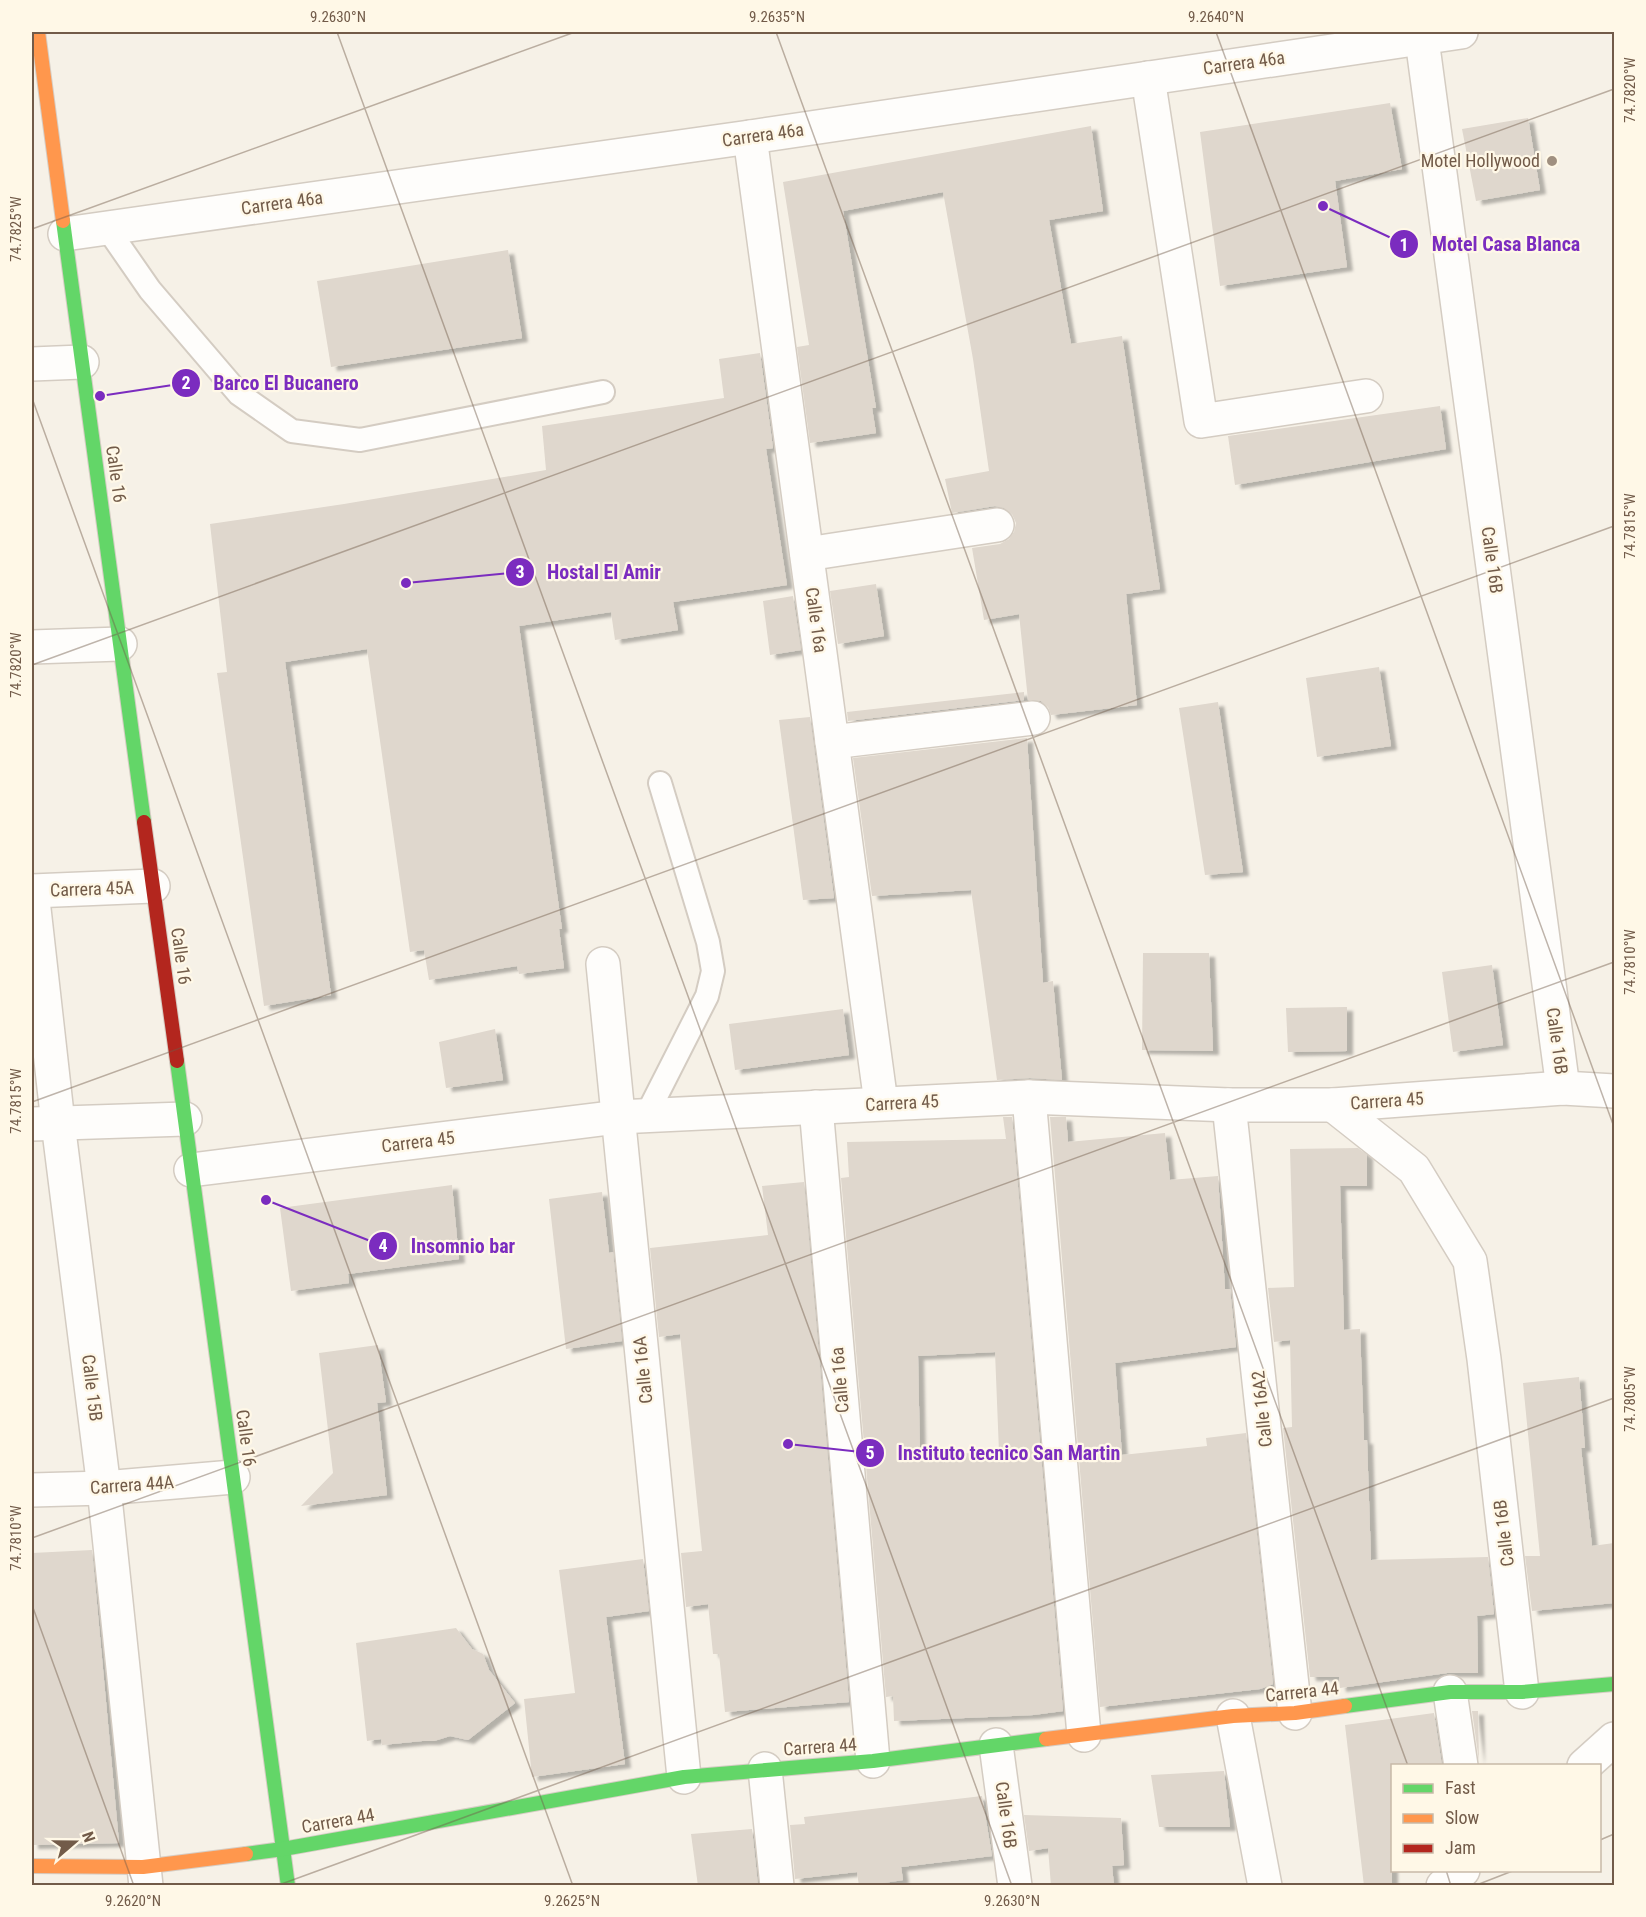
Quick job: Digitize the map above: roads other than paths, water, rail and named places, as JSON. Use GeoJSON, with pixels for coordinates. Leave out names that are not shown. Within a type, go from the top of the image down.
{"type":"FeatureCollection","features":[{"type":"Feature","properties":{"kind":"main road","name":"Calle 16"},"geometry":{"type":"LineString","coordinates":[[38,32],[288,1886]]}},
{"type":"Feature","properties":{"kind":"main road","name":"Carrera 44"},"geometry":{"type":"LineString","coordinates":[[32,1866],[144,1876],[684,1777],[873,1761],[1233,1716],[1295,1713],[1450,1692],[1522,1692],[1614,1684]]}},
{"type":"Feature","properties":{"kind":"street","name":"Carrera 46a"},"geometry":{"type":"LineString","coordinates":[[65,234],[750,137],[1148,78],[1421,34],[1461,32]]}},
{"type":"Feature","properties":{"kind":"street","name":"Calle 16B"},"geometry":{"type":"LineString","coordinates":[[1421,34],[1563,1088]]}},
{"type":"Feature","properties":{"kind":"street"},"geometry":{"type":"LineString","coordinates":[[1148,78],[1201,421],[1366,396]]}},
{"type":"Feature","properties":{"kind":"street","name":"Calle 16a"},"geometry":{"type":"LineString","coordinates":[[750,137],[881,1103]]}},
{"type":"Feature","properties":{"kind":"street"},"geometry":{"type":"LineString","coordinates":[[32,364],[82,362]]}},
{"type":"Feature","properties":{"kind":"street"},"geometry":{"type":"LineString","coordinates":[[807,554],[997,525]]}},
{"type":"Feature","properties":{"kind":"street"},"geometry":{"type":"LineString","coordinates":[[32,647],[120,644]]}},
{"type":"Feature","properties":{"kind":"street"},"geometry":{"type":"LineString","coordinates":[[832,742],[1033,718]]}},
{"type":"Feature","properties":{"kind":"street","name":"Carrera 45A"},"geometry":{"type":"LineString","coordinates":[[32,891],[153,886]]}},
{"type":"Feature","properties":{"kind":"street","name":"Calle 15B"},"geometry":{"type":"LineString","coordinates":[[32,891],[45,1124],[104,1488],[144,1876]]}},
{"type":"Feature","properties":{"kind":"street","name":"Calle 16A"},"geometry":{"type":"LineString","coordinates":[[603,964],[632,1116],[684,1777]]}},
{"type":"Feature","properties":{"kind":"street","name":"Carrera 45"},"geometry":{"type":"LineString","coordinates":[[191,1170],[632,1116],[1029,1097],[1229,1105],[1333,1105],[1563,1088],[1614,1091]]}},
{"type":"Feature","properties":{"kind":"street"},"geometry":{"type":"LineString","coordinates":[[1029,1097],[1084,1735]]}},
{"type":"Feature","properties":{"kind":"street","name":"Calle 16A2"},"geometry":{"type":"LineString","coordinates":[[1229,1105],[1295,1713]]}},
{"type":"Feature","properties":{"kind":"street","name":"Calle 16B"},"geometry":{"type":"LineString","coordinates":[[1333,1105],[1414,1169],[1470,1261],[1522,1692]]}},
{"type":"Feature","properties":{"kind":"street","name":"Calle 16a"},"geometry":{"type":"LineString","coordinates":[[816,1107],[873,1761]]}},
{"type":"Feature","properties":{"kind":"street"},"geometry":{"type":"LineString","coordinates":[[45,1124],[185,1119]]}},
{"type":"Feature","properties":{"kind":"street","name":"Carrera 44A"},"geometry":{"type":"LineString","coordinates":[[32,1491],[104,1488],[233,1477]]}},
{"type":"Feature","properties":{"kind":"street"},"geometry":{"type":"LineString","coordinates":[[1450,1692],[1461,1764]]}},
{"type":"Feature","properties":{"kind":"street"},"geometry":{"type":"LineString","coordinates":[[1233,1716],[1265,1886]]}},
{"type":"Feature","properties":{"kind":"street"},"geometry":{"type":"LineString","coordinates":[[1586,1764],[1614,1739]]}},
{"type":"Feature","properties":{"kind":"street","name":"Calle 16B"},"geometry":{"type":"LineString","coordinates":[[996,1745],[1015,1886]]}},
{"type":"Feature","properties":{"kind":"street"},"geometry":{"type":"LineString","coordinates":[[765,1769],[777,1886]]}},
{"type":"Feature","properties":{"kind":"street"},"geometry":{"type":"LineString","coordinates":[[1443,1886],[1460,1872]]}},
{"type":"Feature","properties":{"kind":"lane"},"geometry":{"type":"LineString","coordinates":[[107,228],[150,290],[239,394],[292,431],[360,440],[603,392]]}},
{"type":"Feature","properties":{"kind":"lane"},"geometry":{"type":"LineString","coordinates":[[632,1116],[707,996],[713,970],[708,942],[660,783]]}},
{"type":"Feature","properties":{"kind":"place","name":"Motel Hollywood"},"geometry":{"type":"Point","coordinates":[1552,161]}},
{"type":"Feature","properties":{"kind":"place","name":"Motel Casa Blanca"},"geometry":{"type":"Point","coordinates":[1323,206]}},
{"type":"Feature","properties":{"kind":"place","name":"Barco El Bucanero"},"geometry":{"type":"Point","coordinates":[100,396]}},
{"type":"Feature","properties":{"kind":"place","name":"Hostal El Amir"},"geometry":{"type":"Point","coordinates":[406,583]}},
{"type":"Feature","properties":{"kind":"place","name":"Insomnio bar"},"geometry":{"type":"Point","coordinates":[266,1200]}},
{"type":"Feature","properties":{"kind":"place","name":"Instituto tecnico San Martin"},"geometry":{"type":"Point","coordinates":[788,1444]}}]}
